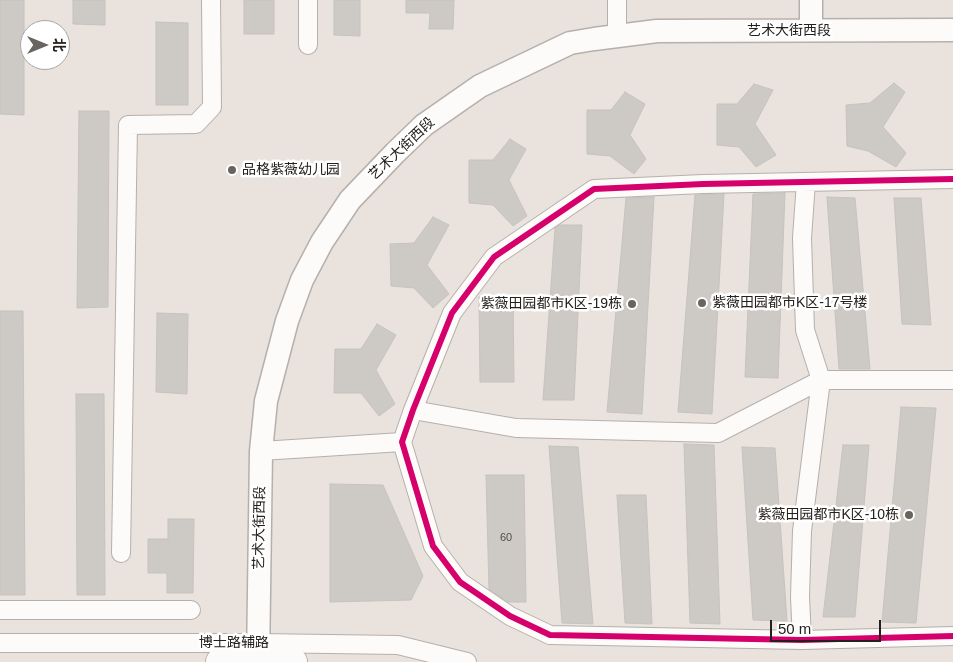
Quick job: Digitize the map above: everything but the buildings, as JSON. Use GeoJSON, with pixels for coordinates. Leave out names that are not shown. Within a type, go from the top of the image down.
{"type":"FeatureCollection","features":[{"type":"Feature","properties":{"kind":"main road"},"geometry":{"type":"LineString","coordinates":[[220,662],[258,656],[293,662]]}},
{"type":"Feature","properties":{"kind":"street"},"geometry":{"type":"LineString","coordinates":[[121,553],[128,125],[196,124],[212,107],[211,0]]}},
{"type":"Feature","properties":{"kind":"street"},"geometry":{"type":"LineString","coordinates":[[308,0],[308,45]]}},
{"type":"Feature","properties":{"kind":"street"},"geometry":{"type":"LineString","coordinates":[[617,0],[617,36]]}},
{"type":"Feature","properties":{"kind":"street"},"geometry":{"type":"LineString","coordinates":[[811,0],[811,30]]}},
{"type":"Feature","properties":{"kind":"street","name":"艺术大街西段"},"geometry":{"type":"LineString","coordinates":[[258,656],[261,451],[266,402],[287,321],[302,280],[322,242],[350,200],[424,126],[480,86],[570,43],[657,31],[953,30]]}},
{"type":"Feature","properties":{"kind":"street"},"geometry":{"type":"LineString","coordinates":[[953,179],[703,184],[594,189],[494,257],[452,313],[402,442],[433,546],[460,582],[510,616],[550,635],[802,640],[953,636]]}},
{"type":"Feature","properties":{"kind":"street"},"geometry":{"type":"LineString","coordinates":[[802,640],[800,597],[802,531],[821,380],[805,330],[802,238],[806,182]]}},
{"type":"Feature","properties":{"kind":"street"},"geometry":{"type":"LineString","coordinates":[[413,410],[516,428],[718,432],[821,380],[953,380]]}},
{"type":"Feature","properties":{"kind":"street"},"geometry":{"type":"LineString","coordinates":[[261,451],[402,442]]}},
{"type":"Feature","properties":{"kind":"street"},"geometry":{"type":"LineString","coordinates":[[0,610],[191,610]]}},
{"type":"Feature","properties":{"kind":"street","name":"博士路辅路"},"geometry":{"type":"LineString","coordinates":[[0,643],[258,656],[398,645],[467,662]]}},
{"type":"Feature","properties":{"kind":"cycle path"},"geometry":{"type":"LineString","coordinates":[[953,179],[703,184],[594,189],[494,257],[452,313],[402,442],[433,546],[460,582],[510,616],[550,635],[802,640],[953,636]]}},
{"type":"Feature","properties":{"kind":"place","name":"品格紫薇幼儿园"},"geometry":{"type":"Point","coordinates":[232,170]}},
{"type":"Feature","properties":{"kind":"place","name":"紫薇田园都市K区-17号楼"},"geometry":{"type":"Point","coordinates":[702,303]}},
{"type":"Feature","properties":{"kind":"place","name":"紫薇田园都市K区-19栋"},"geometry":{"type":"Point","coordinates":[632,304]}},
{"type":"Feature","properties":{"kind":"place","name":"紫薇田园都市K区-10栋"},"geometry":{"type":"Point","coordinates":[909,515]}}]}
